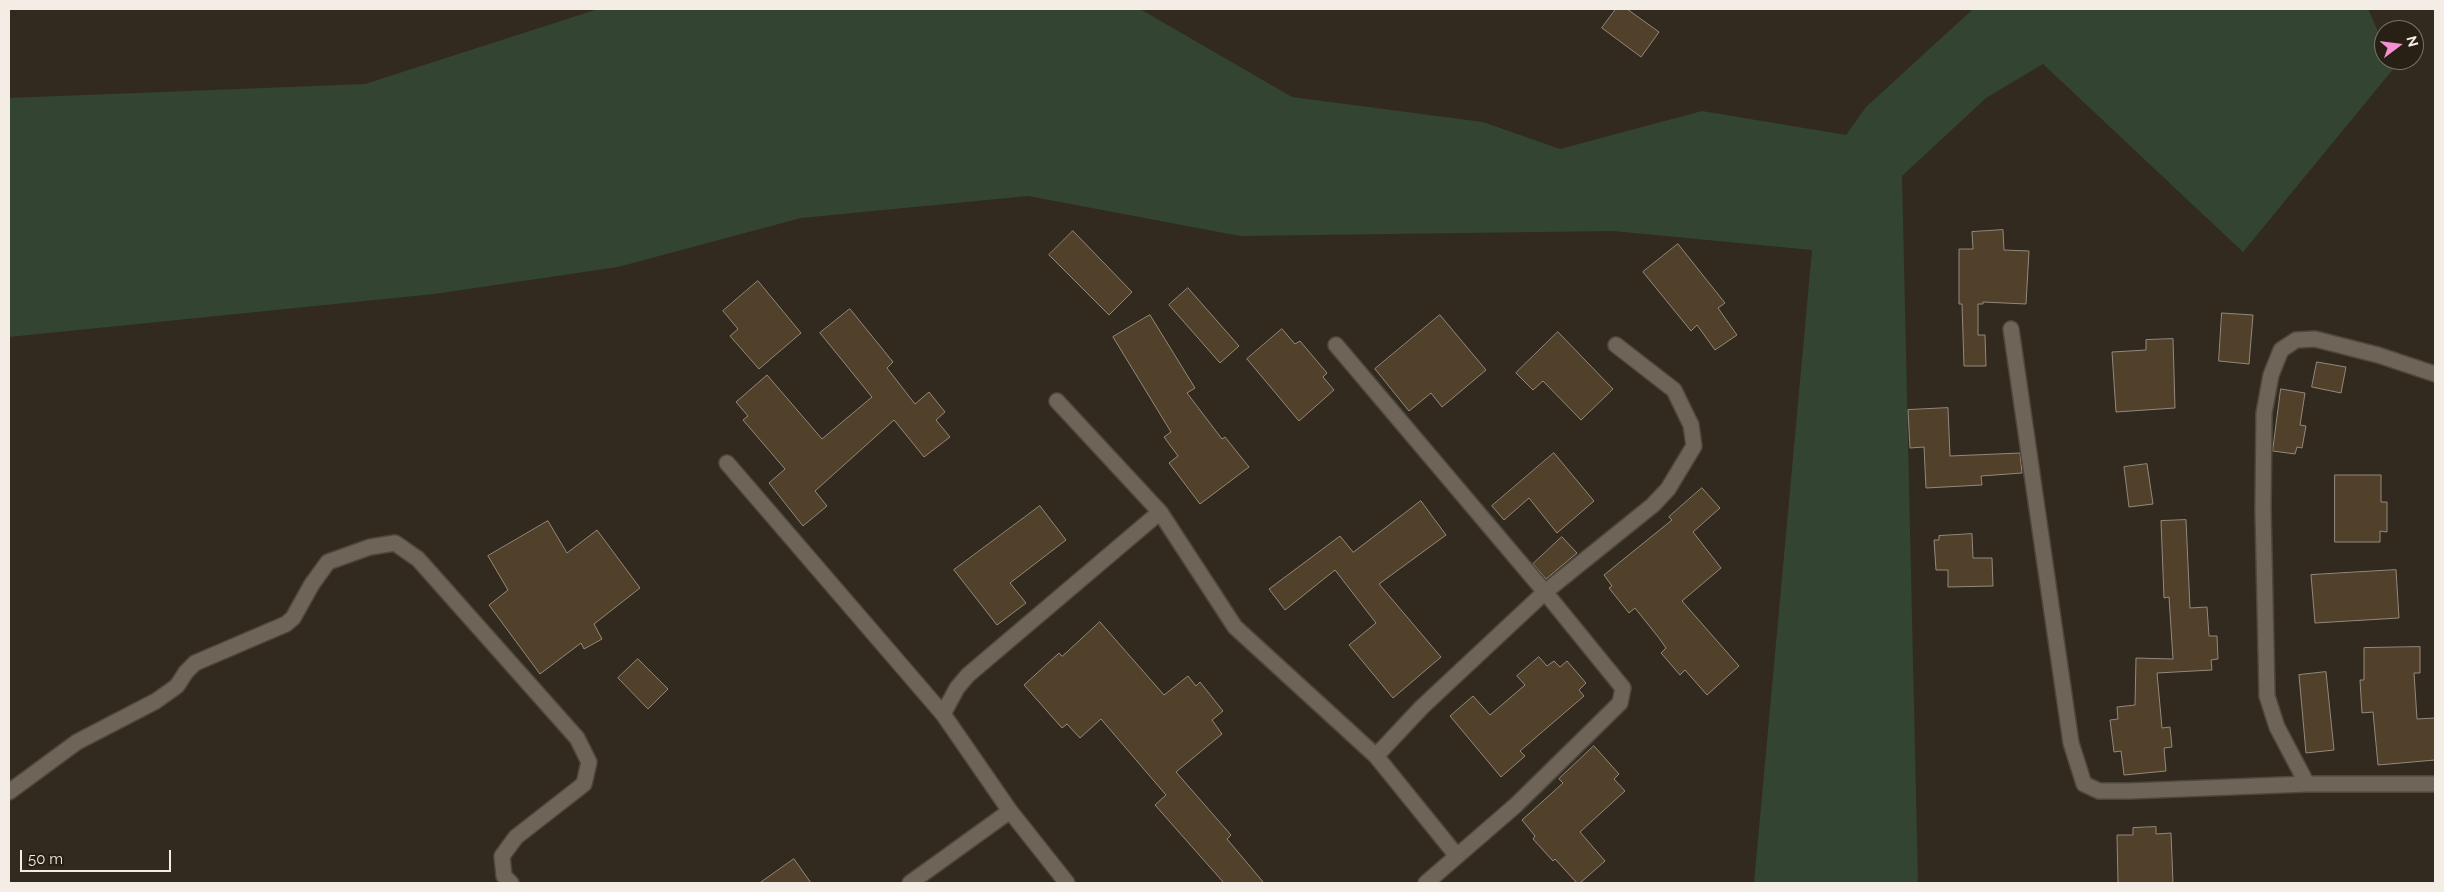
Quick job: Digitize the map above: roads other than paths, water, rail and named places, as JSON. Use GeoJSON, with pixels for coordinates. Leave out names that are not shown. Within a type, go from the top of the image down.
{"type":"FeatureCollection","features":[{"type":"Feature","properties":{"kind":"street"},"geometry":{"type":"LineString","coordinates":[[2011,329],[2072,743],[2084,784],[2099,791],[2307,784],[2435,784]]}},
{"type":"Feature","properties":{"kind":"street"},"geometry":{"type":"LineString","coordinates":[[2307,784],[2277,727],[2267,696],[2263,480],[2264,413],[2271,375],[2281,350],[2296,340],[2315,339],[2378,355],[2435,374]]}},
{"type":"Feature","properties":{"kind":"street"},"geometry":{"type":"LineString","coordinates":[[1336,345],[1545,592],[1622,688],[1620,703],[1516,805],[1426,883]]}},
{"type":"Feature","properties":{"kind":"street"},"geometry":{"type":"LineString","coordinates":[[1376,756],[1422,707],[1545,592],[1653,506],[1668,489],[1694,446],[1691,425],[1674,390],[1616,345]]}},
{"type":"Feature","properties":{"kind":"street"},"geometry":{"type":"LineString","coordinates":[[1057,401],[1160,512],[1235,628],[1376,756],[1457,856]]}},
{"type":"Feature","properties":{"kind":"street"},"geometry":{"type":"LineString","coordinates":[[727,462],[943,714],[1010,811],[1067,883]]}},
{"type":"Feature","properties":{"kind":"street"},"geometry":{"type":"LineString","coordinates":[[943,714],[968,675],[1160,512]]}},
{"type":"Feature","properties":{"kind":"street"},"geometry":{"type":"LineString","coordinates":[[9,792],[77,742],[163,696],[177,686],[186,672],[195,663],[286,624],[293,618],[312,584],[328,562],[370,547],[395,543],[418,558],[577,738],[589,762],[584,784],[516,837],[502,856],[504,876],[511,883]]}},
{"type":"Feature","properties":{"kind":"street"},"geometry":{"type":"LineString","coordinates":[[910,883],[1010,811]]}}]}
